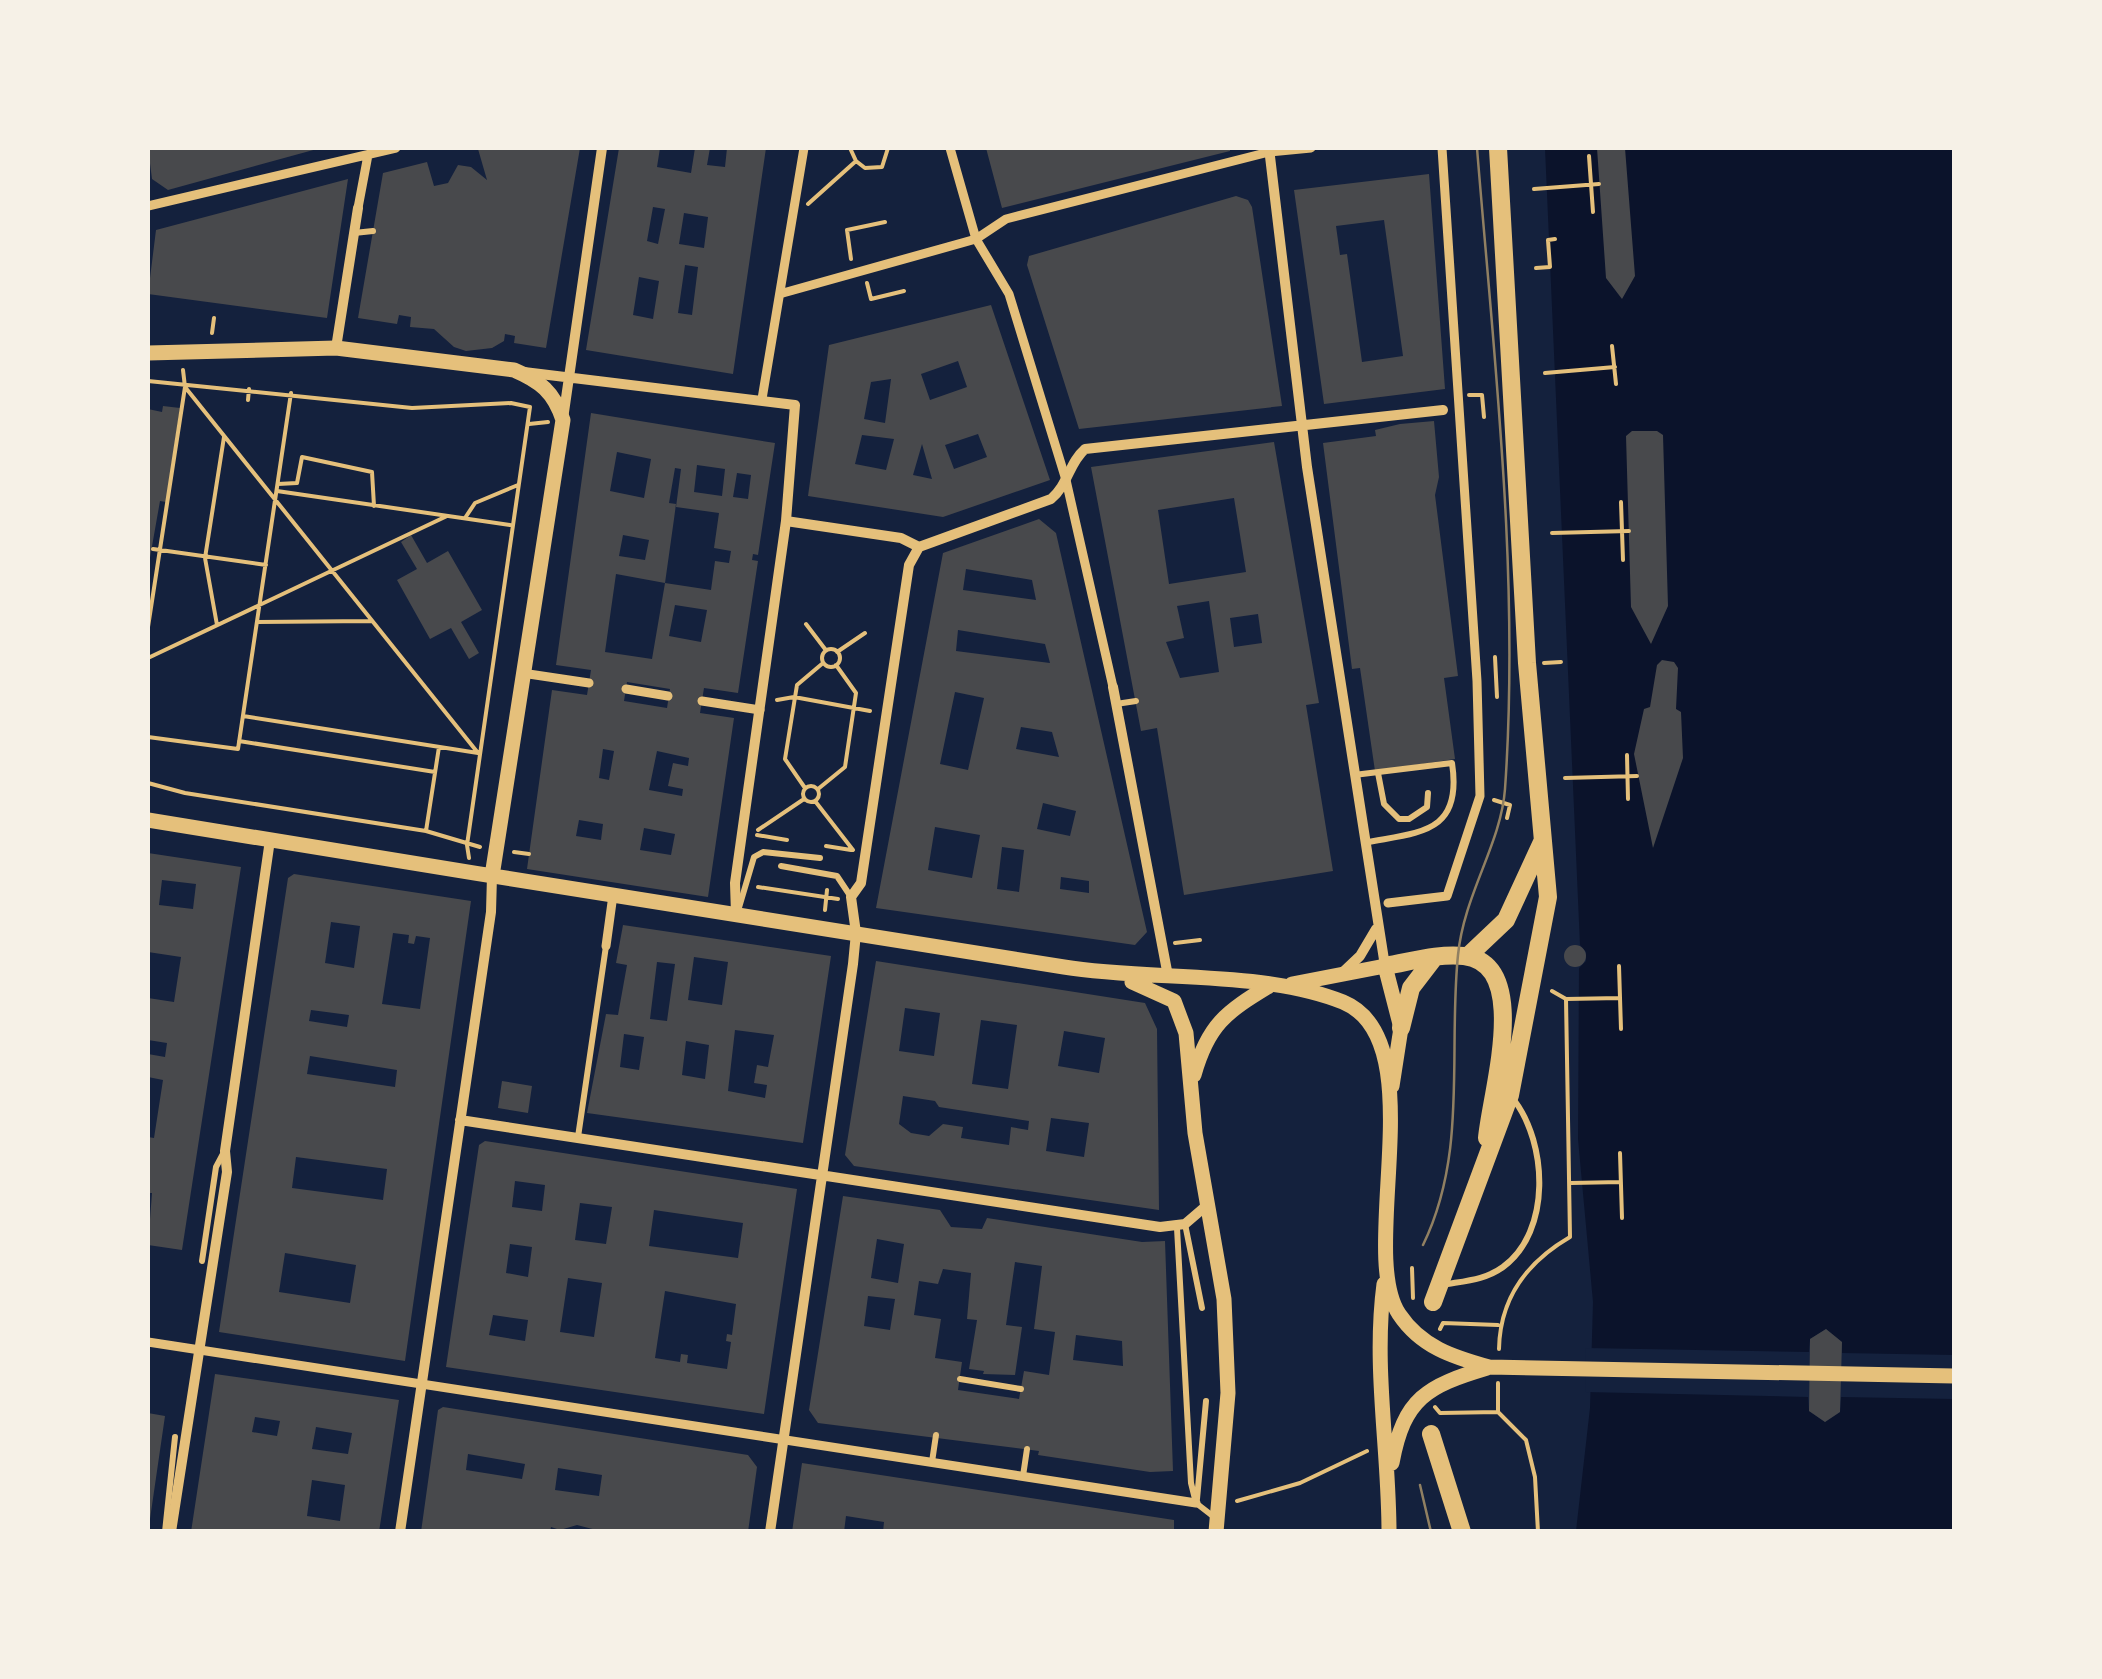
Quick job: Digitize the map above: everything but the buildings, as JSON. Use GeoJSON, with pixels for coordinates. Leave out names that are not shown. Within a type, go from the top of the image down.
{"type":"FeatureCollection","features":[{"type":"Feature","properties":{"kind":"main road"},"geometry":{"type":"LineString","coordinates":[[1437,1293],[1510,1095],[1546,924],[1544,837],[1527,663],[1498,148]]}},
{"type":"Feature","properties":{"kind":"main road"},"geometry":{"type":"LineString","coordinates":[[1468,956],[1506,920],[1544,837]]}},
{"type":"Feature","properties":{"kind":"main road"},"geometry":{"type":"LineString","coordinates":[[1385,966],[1468,956],[1490,966],[1502,984],[1503,1013],[1485,1170]]}},
{"type":"Feature","properties":{"kind":"main road"},"geometry":{"type":"LineString","coordinates":[[1401,1028],[1411,988],[1434,958]]}},
{"type":"Feature","properties":{"kind":"main road"},"geometry":{"type":"LineString","coordinates":[[1431,1434],[1462,1532]]}},
{"type":"Feature","properties":{"kind":"street"},"geometry":{"type":"LineString","coordinates":[[148,206],[396,148]]}},
{"type":"Feature","properties":{"kind":"street"},"geometry":{"type":"LineString","coordinates":[[400,1532],[460,1120],[494,850],[570,378],[602,148]]}},
{"type":"Feature","properties":{"kind":"street"},"geometry":{"type":"LineString","coordinates":[[762,400],[783,293],[804,148]]}},
{"type":"Feature","properties":{"kind":"street"},"geometry":{"type":"LineString","coordinates":[[950,148],[976,239],[1010,294],[1066,480],[1113,686],[1168,976]]}},
{"type":"Feature","properties":{"kind":"street"},"geometry":{"type":"LineString","coordinates":[[783,293],[976,239],[1006,219],[1269,150],[1311,148]]}},
{"type":"Feature","properties":{"kind":"street"},"geometry":{"type":"LineString","coordinates":[[1388,903],[1447,896],[1480,796],[1442,148]]}},
{"type":"Feature","properties":{"kind":"street"},"geometry":{"type":"LineString","coordinates":[[1269,150],[1302,423],[1362,843],[1376,928],[1401,1028],[1391,1090],[1388,1250],[1392,1301],[1416,1334],[1433,1347],[1448,1356],[1489,1367],[1954,1376]]}},
{"type":"Feature","properties":{"kind":"street"},"geometry":{"type":"LineString","coordinates":[[336,348],[368,154]]}},
{"type":"Feature","properties":{"kind":"street"},"geometry":{"type":"LineString","coordinates":[[148,354],[336,348],[795,404],[786,521],[735,883],[736,914]]}},
{"type":"Feature","properties":{"kind":"street"},"geometry":{"type":"LineString","coordinates":[[514,370],[545,388],[563,420]]}},
{"type":"Feature","properties":{"kind":"street"},"geometry":{"type":"LineString","coordinates":[[770,1532],[856,934],[851,897],[860,883],[909,565],[919,546],[1051,499],[1066,480],[1075,458],[1085,449],[1460,408]]}},
{"type":"Feature","properties":{"kind":"street"},"geometry":{"type":"LineString","coordinates":[[786,521],[902,538],[919,546]]}},
{"type":"Feature","properties":{"kind":"street"},"geometry":{"type":"LineString","coordinates":[[522,672],[589,683]]}},
{"type":"Feature","properties":{"kind":"street"},"geometry":{"type":"LineString","coordinates":[[626,689],[668,696]]}},
{"type":"Feature","properties":{"kind":"street"},"geometry":{"type":"LineString","coordinates":[[702,701],[760,710]]}},
{"type":"Feature","properties":{"kind":"street"},"geometry":{"type":"LineString","coordinates":[[148,820],[1110,975],[1152,988],[1174,1002],[1186,1033],[1206,1206],[1224,1299],[1228,1356],[1217,1526]]}},
{"type":"Feature","properties":{"kind":"street"},"geometry":{"type":"LineString","coordinates":[[168,1532],[201,1350],[270,840]]}},
{"type":"Feature","properties":{"kind":"street"},"geometry":{"type":"LineString","coordinates":[[606,946],[613,895]]}},
{"type":"Feature","properties":{"kind":"street"},"geometry":{"type":"LineString","coordinates":[[1341,974],[1371,942],[1376,928]]}},
{"type":"Feature","properties":{"kind":"street"},"geometry":{"type":"LineString","coordinates":[[1191,1086],[1211,1030],[1233,1008],[1269,986],[1385,966]]}},
{"type":"Feature","properties":{"kind":"street"},"geometry":{"type":"LineString","coordinates":[[1110,975],[1168,976],[1269,986],[1332,998],[1364,1016],[1374,1032],[1391,1090]]}},
{"type":"Feature","properties":{"kind":"street"},"geometry":{"type":"LineString","coordinates":[[460,1120],[824,1177],[1181,1226],[1206,1206]]}},
{"type":"Feature","properties":{"kind":"street"},"geometry":{"type":"LineString","coordinates":[[1388,1250],[1381,1304],[1380,1405],[1389,1476],[1389,1532]]}},
{"type":"Feature","properties":{"kind":"street"},"geometry":{"type":"LineString","coordinates":[[148,1342],[1196,1503]]}},
{"type":"Feature","properties":{"kind":"street"},"geometry":{"type":"LineString","coordinates":[[1389,1476],[1406,1413],[1433,1387],[1489,1367]]}},
{"type":"Feature","properties":{"kind":"lane"},"geometry":{"type":"LineString","coordinates":[[354,233],[373,231]]}},
{"type":"Feature","properties":{"kind":"lane"},"geometry":{"type":"LineString","coordinates":[[1116,704],[1136,701]]}},
{"type":"Feature","properties":{"kind":"lane"},"geometry":{"type":"LineString","coordinates":[[1352,776],[1452,763],[1456,792],[1444,819],[1431,830],[1362,843]]}},
{"type":"Feature","properties":{"kind":"lane"},"geometry":{"type":"LineString","coordinates":[[1378,773],[1384,804],[1399,819],[1420,814],[1427,807],[1428,793]]}},
{"type":"Feature","properties":{"kind":"lane"},"geometry":{"type":"LineString","coordinates":[[736,914],[749,886],[754,857],[764,852],[820,858]]}},
{"type":"Feature","properties":{"kind":"lane"},"geometry":{"type":"LineString","coordinates":[[781,866],[837,876],[851,897]]}},
{"type":"Feature","properties":{"kind":"lane"},"geometry":{"type":"LineString","coordinates":[[578,1138],[606,946]]}},
{"type":"Feature","properties":{"kind":"lane"},"geometry":{"type":"LineString","coordinates":[[1437,1293],[1504,1267],[1530,1230],[1537,1205],[1537,1142],[1530,1121],[1510,1095]]}},
{"type":"Feature","properties":{"kind":"lane"},"geometry":{"type":"LineString","coordinates":[[202,1262],[216,1167],[225,1151]]}},
{"type":"Feature","properties":{"kind":"lane"},"geometry":{"type":"LineString","coordinates":[[1181,1226],[1202,1308]]}},
{"type":"Feature","properties":{"kind":"lane"},"geometry":{"type":"LineString","coordinates":[[1181,1226],[1190,1398],[1189,1468],[1196,1503],[1217,1526]]}},
{"type":"Feature","properties":{"kind":"lane"},"geometry":{"type":"LineString","coordinates":[[960,1379],[1021,1388]]}},
{"type":"Feature","properties":{"kind":"lane"},"geometry":{"type":"LineString","coordinates":[[1196,1503],[1206,1401]]}},
{"type":"Feature","properties":{"kind":"lane"},"geometry":{"type":"LineString","coordinates":[[932,1462],[936,1435]]}},
{"type":"Feature","properties":{"kind":"lane"},"geometry":{"type":"LineString","coordinates":[[168,1532],[175,1437]]}},
{"type":"Feature","properties":{"kind":"lane"},"geometry":{"type":"LineString","coordinates":[[1023,1476],[1027,1449]]}},
{"type":"Feature","properties":{"kind":"path"},"geometry":{"type":"LineString","coordinates":[[850,148],[856,161],[866,168],[882,167],[888,148]]}},
{"type":"Feature","properties":{"kind":"path"},"geometry":{"type":"LineString","coordinates":[[1589,156],[1593,212]]}},
{"type":"Feature","properties":{"kind":"path"},"geometry":{"type":"LineString","coordinates":[[794,217],[856,161]]}},
{"type":"Feature","properties":{"kind":"path"},"geometry":{"type":"LineString","coordinates":[[1534,189],[1599,184]]}},
{"type":"Feature","properties":{"kind":"path"},"geometry":{"type":"LineString","coordinates":[[853,273],[847,230],[884,222]]}},
{"type":"Feature","properties":{"kind":"path"},"geometry":{"type":"LineString","coordinates":[[1536,268],[1550,267],[1548,240],[1555,240]]}},
{"type":"Feature","properties":{"kind":"path"},"geometry":{"type":"LineString","coordinates":[[864,270],[871,299],[904,291]]}},
{"type":"Feature","properties":{"kind":"path"},"geometry":{"type":"LineString","coordinates":[[1612,346],[1616,384]]}},
{"type":"Feature","properties":{"kind":"path"},"geometry":{"type":"LineString","coordinates":[[1545,373],[1614,367]]}},
{"type":"Feature","properties":{"kind":"path"},"geometry":{"type":"LineString","coordinates":[[148,380],[185,387],[249,389],[412,408],[511,403],[530,408],[467,845]]}},
{"type":"Feature","properties":{"kind":"path"},"geometry":{"type":"LineString","coordinates":[[185,387],[478,753]]}},
{"type":"Feature","properties":{"kind":"path"},"geometry":{"type":"LineString","coordinates":[[148,627],[156,550],[185,387]]}},
{"type":"Feature","properties":{"kind":"path"},"geometry":{"type":"LineString","coordinates":[[248,400],[249,389]]}},
{"type":"Feature","properties":{"kind":"path"},"geometry":{"type":"LineString","coordinates":[[148,737],[238,749],[292,393]]}},
{"type":"Feature","properties":{"kind":"path"},"geometry":{"type":"LineString","coordinates":[[1482,402],[1484,417]]}},
{"type":"Feature","properties":{"kind":"path"},"geometry":{"type":"LineString","coordinates":[[217,625],[205,558],[224,436]]}},
{"type":"Feature","properties":{"kind":"path"},"geometry":{"type":"LineString","coordinates":[[277,488],[297,482],[302,458],[372,472],[374,506]]}},
{"type":"Feature","properties":{"kind":"path"},"geometry":{"type":"LineString","coordinates":[[465,518],[475,502],[519,485]]}},
{"type":"Feature","properties":{"kind":"path"},"geometry":{"type":"LineString","coordinates":[[277,488],[511,526]]}},
{"type":"Feature","properties":{"kind":"path"},"geometry":{"type":"LineString","coordinates":[[1621,502],[1626,531],[1623,560]]}},
{"type":"Feature","properties":{"kind":"path"},"geometry":{"type":"LineString","coordinates":[[148,658],[446,516]]}},
{"type":"Feature","properties":{"kind":"path"},"geometry":{"type":"LineString","coordinates":[[1552,532],[1626,531]]}},
{"type":"Feature","properties":{"kind":"path"},"geometry":{"type":"LineString","coordinates":[[156,550],[266,565]]}},
{"type":"Feature","properties":{"kind":"path"},"geometry":{"type":"LineString","coordinates":[[257,622],[372,621]]}},
{"type":"Feature","properties":{"kind":"path"},"geometry":{"type":"LineString","coordinates":[[806,624],[826,650],[838,652],[865,633]]}},
{"type":"Feature","properties":{"kind":"path"},"geometry":{"type":"LineString","coordinates":[[804,800],[805,788],[786,759],[794,696],[797,685],[823,663],[826,650]]}},
{"type":"Feature","properties":{"kind":"path"},"geometry":{"type":"LineString","coordinates":[[836,666],[838,652]]}},
{"type":"Feature","properties":{"kind":"path"},"geometry":{"type":"LineString","coordinates":[[1494,657],[1496,697]]}},
{"type":"Feature","properties":{"kind":"path"},"geometry":{"type":"LineString","coordinates":[[815,801],[818,789],[845,768],[856,693],[836,666],[823,663]]}},
{"type":"Feature","properties":{"kind":"path"},"geometry":{"type":"LineString","coordinates":[[760,710],[768,702],[794,696],[886,714]]}},
{"type":"Feature","properties":{"kind":"path"},"geometry":{"type":"LineString","coordinates":[[243,716],[478,753]]}},
{"type":"Feature","properties":{"kind":"path"},"geometry":{"type":"LineString","coordinates":[[239,741],[435,772]]}},
{"type":"Feature","properties":{"kind":"path"},"geometry":{"type":"LineString","coordinates":[[426,831],[439,747]]}},
{"type":"Feature","properties":{"kind":"path"},"geometry":{"type":"LineString","coordinates":[[1628,756],[1628,798]]}},
{"type":"Feature","properties":{"kind":"path"},"geometry":{"type":"LineString","coordinates":[[1565,778],[1637,776]]}},
{"type":"Feature","properties":{"kind":"path"},"geometry":{"type":"LineString","coordinates":[[148,783],[185,793],[426,831],[494,850]]}},
{"type":"Feature","properties":{"kind":"path"},"geometry":{"type":"LineString","coordinates":[[805,788],[818,789]]}},
{"type":"Feature","properties":{"kind":"path"},"geometry":{"type":"LineString","coordinates":[[1480,796],[1510,805],[1507,818]]}},
{"type":"Feature","properties":{"kind":"path"},"geometry":{"type":"LineString","coordinates":[[750,834],[804,800],[815,801],[852,850]]}},
{"type":"Feature","properties":{"kind":"path"},"geometry":{"type":"LineString","coordinates":[[749,886],[827,894],[838,899]]}},
{"type":"Feature","properties":{"kind":"path"},"geometry":{"type":"LineString","coordinates":[[1619,966],[1621,1030]]}},
{"type":"Feature","properties":{"kind":"path"},"geometry":{"type":"LineString","coordinates":[[1566,999],[1620,998]]}},
{"type":"Feature","properties":{"kind":"path"},"geometry":{"type":"LineString","coordinates":[[1620,1152],[1622,1218]]}},
{"type":"Feature","properties":{"kind":"path"},"geometry":{"type":"LineString","coordinates":[[1570,1184],[1621,1182]]}},
{"type":"Feature","properties":{"kind":"path"},"geometry":{"type":"LineString","coordinates":[[1444,1324],[1500,1326]]}},
{"type":"Feature","properties":{"kind":"path"},"geometry":{"type":"LineString","coordinates":[[1498,1391],[1498,1412],[1526,1440],[1535,1477],[1538,1532]]}},
{"type":"Feature","properties":{"kind":"path"},"geometry":{"type":"LineString","coordinates":[[1435,1407],[1440,1413],[1498,1412]]}},
{"type":"Feature","properties":{"kind":"path"},"geometry":{"type":"LineString","coordinates":[[1238,1501],[1300,1483],[1370,1449]]}},
{"type":"Feature","properties":{"kind":"water"},"geometry":{"type":"Polygon","coordinates":[[[1545,148],[1954,148],[1954,1531],[1576,1531],[1590,1408],[1593,1302],[1578,1139],[1579,968],[1586,961],[1586,952],[1580,945],[1545,148]]]}},
{"type":"Feature","properties":{"kind":"pier"},"geometry":{"type":"Polygon","coordinates":[[[1826,1329],[1842,1342],[1842,1353],[1954,1355],[1954,1399],[1841,1397],[1840,1412],[1825,1422],[1809,1411],[1808,1397],[1585,1392],[1586,1348],[1809,1352],[1810,1339],[1826,1329]]]}},
{"type":"Feature","properties":{"kind":"tram line"},"geometry":{"type":"LineString","coordinates":[[1423,1245],[1446,1175],[1454,1102],[1458,955],[1467,911],[1502,809],[1509,709],[1503,468],[1477,148]]}},
{"type":"Feature","properties":{"kind":"tram line"},"geometry":{"type":"LineString","coordinates":[[1420,1485],[1431,1532]]}}]}
